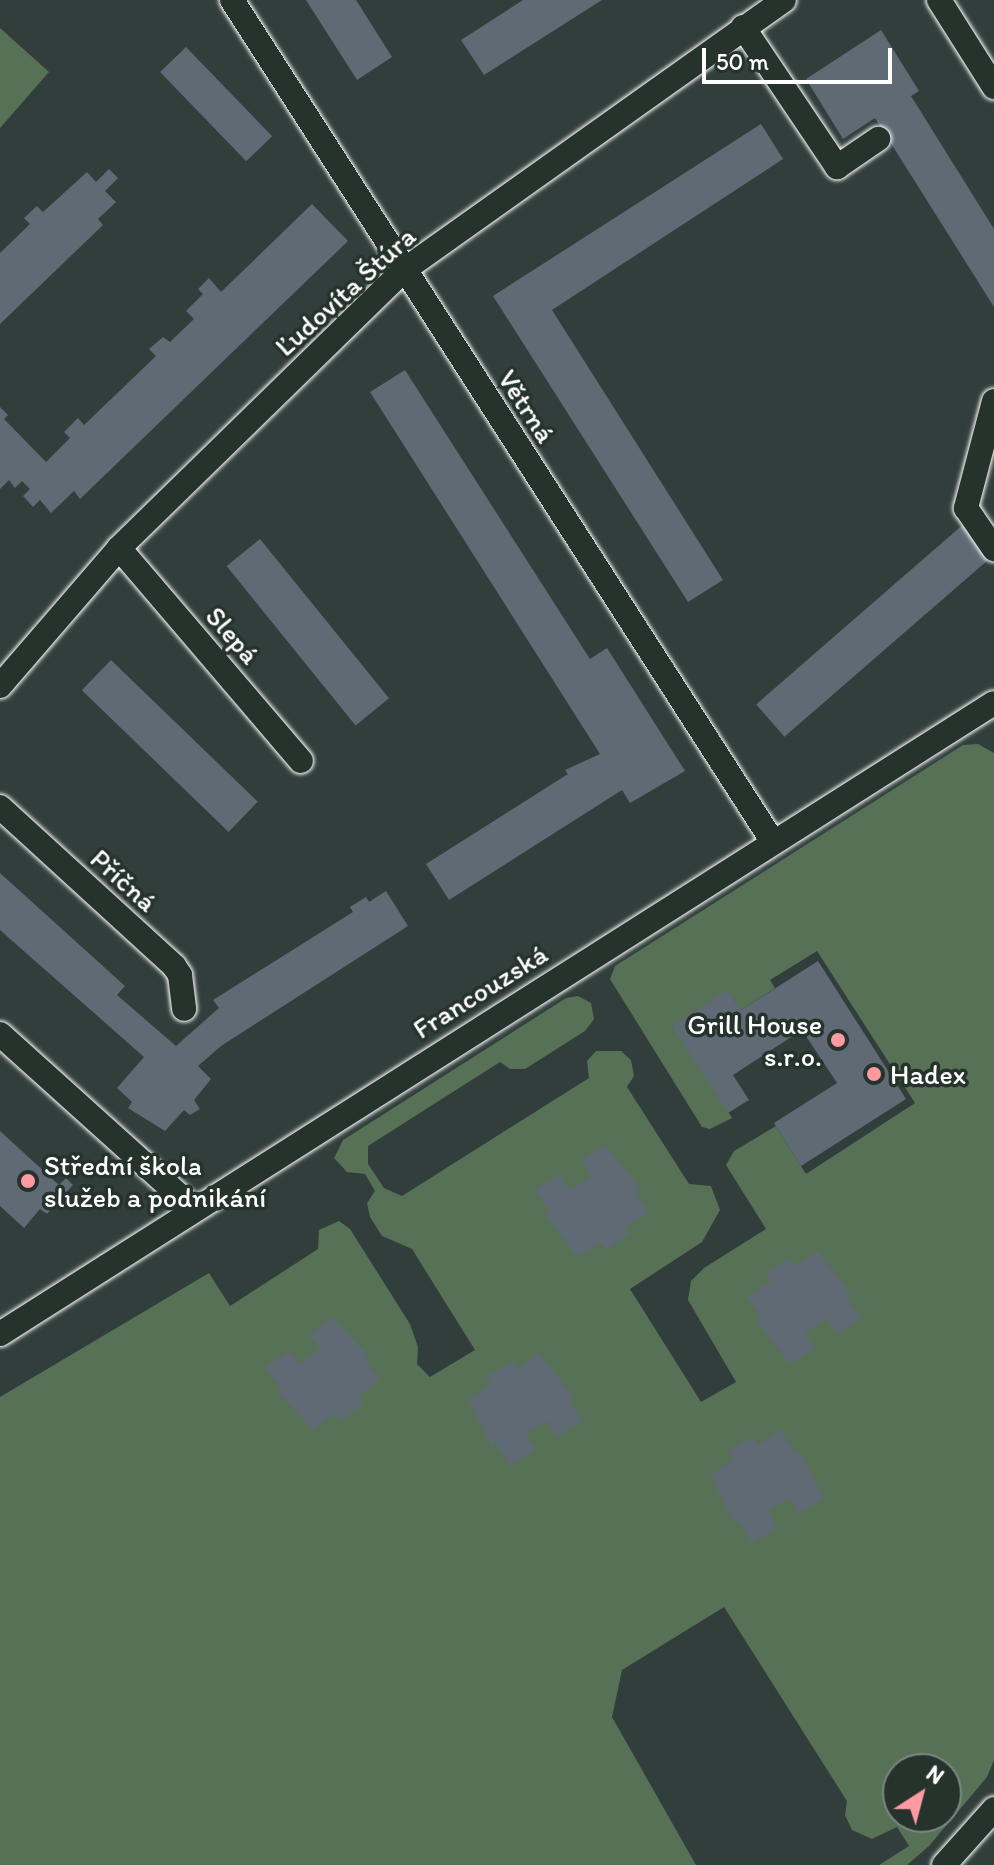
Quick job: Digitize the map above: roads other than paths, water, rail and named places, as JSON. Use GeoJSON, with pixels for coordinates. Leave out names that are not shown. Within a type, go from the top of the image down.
{"type":"FeatureCollection","features":[{"type":"Feature","properties":{"kind":"street","name":"Větrná"},"geometry":{"type":"LineString","coordinates":[[232,0],[773,842]]}},
{"type":"Feature","properties":{"kind":"street","name":"Ľudovíta Štúra"},"geometry":{"type":"LineString","coordinates":[[0,686],[119,548],[404,270],[784,0]]}},
{"type":"Feature","properties":{"kind":"street"},"geometry":{"type":"LineString","coordinates":[[939,0],[994,87]]}},
{"type":"Feature","properties":{"kind":"street"},"geometry":{"type":"LineString","coordinates":[[743,27],[837,167],[878,139]]}},
{"type":"Feature","properties":{"kind":"street"},"geometry":{"type":"LineString","coordinates":[[994,401],[966,508],[994,549]]}},
{"type":"Feature","properties":{"kind":"street","name":"Slepá"},"geometry":{"type":"LineString","coordinates":[[119,548],[301,761]]}},
{"type":"Feature","properties":{"kind":"street","name":"Francouzská"},"geometry":{"type":"LineString","coordinates":[[0,1334],[193,1208],[994,703]]}},
{"type":"Feature","properties":{"kind":"street","name":"Příčná"},"geometry":{"type":"LineString","coordinates":[[0,807],[174,966],[180,975],[184,1009]]}},
{"type":"Feature","properties":{"kind":"street"},"geometry":{"type":"LineString","coordinates":[[0,1034],[193,1208]]}},
{"type":"Feature","properties":{"kind":"street"},"geometry":{"type":"LineString","coordinates":[[944,1865],[994,1809]]}},
{"type":"Feature","properties":{"kind":"place","name":"Grill House s.r.o."},"geometry":{"type":"Point","coordinates":[838,1040]}},
{"type":"Feature","properties":{"kind":"place","name":"Hadex"},"geometry":{"type":"Point","coordinates":[874,1074]}},
{"type":"Feature","properties":{"kind":"place","name":"Střední škola služeb a podnikání"},"geometry":{"type":"Point","coordinates":[28,1181]}}]}
